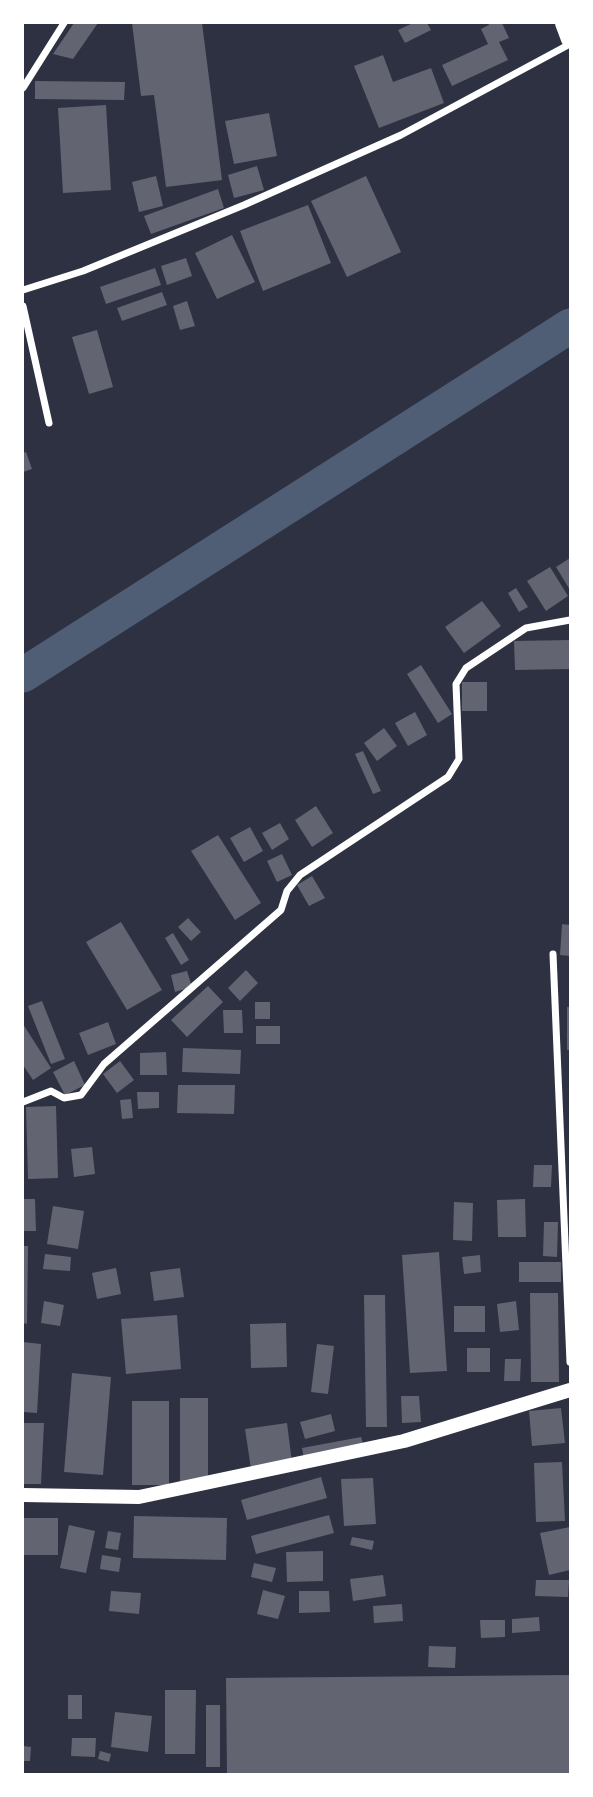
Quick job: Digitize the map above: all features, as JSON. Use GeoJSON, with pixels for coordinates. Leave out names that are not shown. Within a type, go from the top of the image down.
{"type":"FeatureCollection","features":[{"type":"Feature","properties":{"kind":"highway"},"geometry":{"type":"LineString","coordinates":[[564,23],[570,41]]}},
{"type":"Feature","properties":{"kind":"main road"},"geometry":{"type":"LineString","coordinates":[[23,1495],[139,1497],[404,1441],[570,1390]]}},
{"type":"Feature","properties":{"kind":"street"},"geometry":{"type":"LineString","coordinates":[[23,89],[64,23]]}},
{"type":"Feature","properties":{"kind":"street"},"geometry":{"type":"LineString","coordinates":[[23,290],[96,266],[244,205],[401,135],[570,41]]}},
{"type":"Feature","properties":{"kind":"street"},"geometry":{"type":"LineString","coordinates":[[23,306],[49,423]]}},
{"type":"Feature","properties":{"kind":"street"},"geometry":{"type":"LineString","coordinates":[[23,1102],[51,1091],[64,1098],[81,1095],[104,1064],[281,910],[287,891],[300,875],[448,777],[459,759],[456,684],[466,668],[526,628],[570,620]]}},
{"type":"Feature","properties":{"kind":"street"},"geometry":{"type":"LineString","coordinates":[[553,954],[570,1362]]}},
{"type":"Feature","properties":{"kind":"building"},"geometry":{"type":"Polygon","coordinates":[[[74,23],[98,23],[73,59],[53,54],[74,23]]]}},
{"type":"Feature","properties":{"kind":"building"},"geometry":{"type":"Polygon","coordinates":[[[132,23],[202,23],[222,180],[166,187],[154,95],[141,96],[132,23]]]}},
{"type":"Feature","properties":{"kind":"building"},"geometry":{"type":"Polygon","coordinates":[[[413,23],[427,23],[431,30],[405,43],[398,30],[413,23]]]}},
{"type":"Feature","properties":{"kind":"building"},"geometry":{"type":"Polygon","coordinates":[[[488,23],[502,23],[509,38],[499,42],[508,60],[452,86],[442,65],[488,44],[481,29],[489,25],[488,23]]]}},
{"type":"Feature","properties":{"kind":"building"},"geometry":{"type":"Polygon","coordinates":[[[383,55],[393,82],[431,68],[444,103],[379,128],[354,66],[383,55]]]}},
{"type":"Feature","properties":{"kind":"building"},"geometry":{"type":"Polygon","coordinates":[[[35,81],[125,82],[124,100],[35,99],[35,81]]]}},
{"type":"Feature","properties":{"kind":"building"},"geometry":{"type":"Polygon","coordinates":[[[106,105],[111,190],[63,193],[58,108],[106,105]]]}},
{"type":"Feature","properties":{"kind":"building"},"geometry":{"type":"Polygon","coordinates":[[[269,113],[277,156],[234,164],[225,121],[269,113]]]}},
{"type":"Feature","properties":{"kind":"building"},"geometry":{"type":"Polygon","coordinates":[[[257,166],[264,190],[234,198],[228,175],[257,166]]]}},
{"type":"Feature","properties":{"kind":"building"},"geometry":{"type":"Polygon","coordinates":[[[156,176],[163,206],[139,212],[132,182],[156,176]]]}},
{"type":"Feature","properties":{"kind":"building"},"geometry":{"type":"Polygon","coordinates":[[[366,176],[401,252],[347,277],[311,201],[366,176]]]}},
{"type":"Feature","properties":{"kind":"building"},"geometry":{"type":"Polygon","coordinates":[[[218,189],[224,208],[151,234],[144,216],[218,189]]]}},
{"type":"Feature","properties":{"kind":"building"},"geometry":{"type":"Polygon","coordinates":[[[308,205],[331,263],[263,291],[240,231],[308,205]]]}},
{"type":"Feature","properties":{"kind":"building"},"geometry":{"type":"Polygon","coordinates":[[[232,235],[255,282],[217,299],[195,253],[232,235]]]}},
{"type":"Feature","properties":{"kind":"building"},"geometry":{"type":"Polygon","coordinates":[[[186,258],[192,276],[167,285],[161,266],[186,258]]]}},
{"type":"Feature","properties":{"kind":"building"},"geometry":{"type":"Polygon","coordinates":[[[155,268],[161,285],[106,304],[100,287],[155,268]]]}},
{"type":"Feature","properties":{"kind":"building"},"geometry":{"type":"Polygon","coordinates":[[[162,292],[167,305],[122,321],[117,308],[162,292]]]}},
{"type":"Feature","properties":{"kind":"building"},"geometry":{"type":"Polygon","coordinates":[[[187,301],[195,326],[180,330],[173,306],[187,301]]]}},
{"type":"Feature","properties":{"kind":"building"},"geometry":{"type":"Polygon","coordinates":[[[97,330],[113,387],[89,394],[72,337],[97,330]]]}},
{"type":"Feature","properties":{"kind":"building"},"geometry":{"type":"Polygon","coordinates":[[[26,452],[32,469],[23,472],[23,453],[26,452]]]}},
{"type":"Feature","properties":{"kind":"building"},"geometry":{"type":"Polygon","coordinates":[[[570,558],[570,590],[556,567],[570,558]]]}},
{"type":"Feature","properties":{"kind":"building"},"geometry":{"type":"Polygon","coordinates":[[[550,567],[568,596],[546,611],[527,581],[550,567]]]}},
{"type":"Feature","properties":{"kind":"building"},"geometry":{"type":"Polygon","coordinates":[[[516,588],[528,607],[519,612],[508,593],[516,588]]]}},
{"type":"Feature","properties":{"kind":"building"},"geometry":{"type":"Polygon","coordinates":[[[482,601],[501,626],[464,653],[445,627],[482,601]]]}},
{"type":"Feature","properties":{"kind":"building"},"geometry":{"type":"Polygon","coordinates":[[[570,640],[570,669],[515,670],[514,641],[570,640]]]}},
{"type":"Feature","properties":{"kind":"building"},"geometry":{"type":"Polygon","coordinates":[[[421,665],[452,714],[438,723],[407,674],[421,665]]]}},
{"type":"Feature","properties":{"kind":"building"},"geometry":{"type":"Polygon","coordinates":[[[462,682],[487,682],[487,711],[462,711],[462,682]]]}},
{"type":"Feature","properties":{"kind":"building"},"geometry":{"type":"Polygon","coordinates":[[[415,712],[427,735],[408,746],[395,723],[415,712]]]}},
{"type":"Feature","properties":{"kind":"building"},"geometry":{"type":"Polygon","coordinates":[[[384,728],[397,746],[377,761],[364,743],[384,728]]]}},
{"type":"Feature","properties":{"kind":"building"},"geometry":{"type":"Polygon","coordinates":[[[363,751],[381,791],[373,794],[355,754],[363,751]]]}},
{"type":"Feature","properties":{"kind":"building"},"geometry":{"type":"Polygon","coordinates":[[[316,806],[333,833],[312,847],[295,820],[316,806]]]}},
{"type":"Feature","properties":{"kind":"building"},"geometry":{"type":"Polygon","coordinates":[[[280,823],[289,839],[272,850],[262,833],[280,823]]]}},
{"type":"Feature","properties":{"kind":"building"},"geometry":{"type":"Polygon","coordinates":[[[250,827],[263,851],[244,862],[230,838],[250,827]]]}},
{"type":"Feature","properties":{"kind":"building"},"geometry":{"type":"Polygon","coordinates":[[[218,835],[261,903],[235,920],[191,851],[218,835]]]}},
{"type":"Feature","properties":{"kind":"building"},"geometry":{"type":"Polygon","coordinates":[[[282,854],[292,875],[277,882],[267,861],[282,854]]]}},
{"type":"Feature","properties":{"kind":"building"},"geometry":{"type":"Polygon","coordinates":[[[312,876],[325,898],[309,906],[297,885],[312,876]]]}},
{"type":"Feature","properties":{"kind":"building"},"geometry":{"type":"Polygon","coordinates":[[[188,918],[201,932],[191,941],[178,927],[188,918]]]}},
{"type":"Feature","properties":{"kind":"building"},"geometry":{"type":"Polygon","coordinates":[[[121,922],[162,990],[127,1010],[86,942],[121,922]]]}},
{"type":"Feature","properties":{"kind":"building"},"geometry":{"type":"Polygon","coordinates":[[[562,924],[570,925],[570,956],[560,955],[562,924]]]}},
{"type":"Feature","properties":{"kind":"building"},"geometry":{"type":"Polygon","coordinates":[[[173,933],[189,960],[181,965],[165,938],[173,933]]]}},
{"type":"Feature","properties":{"kind":"building"},"geometry":{"type":"Polygon","coordinates":[[[246,970],[258,983],[240,1001],[228,988],[246,970]]]}},
{"type":"Feature","properties":{"kind":"building"},"geometry":{"type":"Polygon","coordinates":[[[187,971],[192,987],[175,992],[171,975],[187,971]]]}},
{"type":"Feature","properties":{"kind":"building"},"geometry":{"type":"Polygon","coordinates":[[[208,986],[223,1002],[187,1037],[171,1020],[208,986]]]}},
{"type":"Feature","properties":{"kind":"building"},"geometry":{"type":"Polygon","coordinates":[[[42,1001],[65,1059],[51,1064],[28,1006],[42,1001]]]}},
{"type":"Feature","properties":{"kind":"building"},"geometry":{"type":"Polygon","coordinates":[[[255,1002],[270,1002],[270,1019],[255,1019],[255,1002]]]}},
{"type":"Feature","properties":{"kind":"building"},"geometry":{"type":"Polygon","coordinates":[[[567,1007],[570,1007],[570,1050],[567,1050],[567,1007]]]}},
{"type":"Feature","properties":{"kind":"building"},"geometry":{"type":"Polygon","coordinates":[[[223,1010],[242,1010],[243,1033],[224,1033],[223,1010]]]}},
{"type":"Feature","properties":{"kind":"building"},"geometry":{"type":"Polygon","coordinates":[[[108,1022],[116,1044],[88,1055],[79,1033],[108,1022]]]}},
{"type":"Feature","properties":{"kind":"building"},"geometry":{"type":"Polygon","coordinates":[[[23,1024],[51,1068],[33,1080],[23,1065],[23,1024]]]}},
{"type":"Feature","properties":{"kind":"building"},"geometry":{"type":"Polygon","coordinates":[[[256,1026],[280,1026],[280,1044],[256,1044],[256,1026]]]}},
{"type":"Feature","properties":{"kind":"building"},"geometry":{"type":"Polygon","coordinates":[[[183,1048],[241,1050],[240,1074],[182,1072],[183,1048]]]}},
{"type":"Feature","properties":{"kind":"building"},"geometry":{"type":"Polygon","coordinates":[[[166,1052],[167,1075],[140,1075],[140,1053],[166,1052]]]}},
{"type":"Feature","properties":{"kind":"building"},"geometry":{"type":"Polygon","coordinates":[[[74,1061],[85,1085],[65,1095],[53,1072],[74,1061]]]}},
{"type":"Feature","properties":{"kind":"building"},"geometry":{"type":"Polygon","coordinates":[[[120,1061],[134,1080],[117,1093],[103,1074],[120,1061]]]}},
{"type":"Feature","properties":{"kind":"building"},"geometry":{"type":"Polygon","coordinates":[[[178,1085],[235,1085],[234,1114],[177,1113],[178,1085]]]}},
{"type":"Feature","properties":{"kind":"building"},"geometry":{"type":"Polygon","coordinates":[[[137,1092],[159,1092],[159,1108],[138,1109],[137,1092]]]}},
{"type":"Feature","properties":{"kind":"building"},"geometry":{"type":"Polygon","coordinates":[[[131,1099],[133,1118],[122,1119],[120,1100],[131,1099]]]}},
{"type":"Feature","properties":{"kind":"building"},"geometry":{"type":"Polygon","coordinates":[[[56,1106],[58,1178],[28,1179],[26,1107],[56,1106]]]}},
{"type":"Feature","properties":{"kind":"building"},"geometry":{"type":"Polygon","coordinates":[[[92,1147],[95,1174],[74,1177],[71,1149],[92,1147]]]}},
{"type":"Feature","properties":{"kind":"building"},"geometry":{"type":"Polygon","coordinates":[[[534,1165],[552,1165],[551,1187],[533,1187],[534,1165]]]}},
{"type":"Feature","properties":{"kind":"building"},"geometry":{"type":"Polygon","coordinates":[[[23,1199],[35,1199],[36,1231],[23,1231],[23,1199]]]}},
{"type":"Feature","properties":{"kind":"building"},"geometry":{"type":"Polygon","coordinates":[[[525,1199],[526,1237],[498,1237],[497,1200],[525,1199]]]}},
{"type":"Feature","properties":{"kind":"building"},"geometry":{"type":"Polygon","coordinates":[[[454,1202],[473,1203],[472,1241],[453,1240],[454,1202]]]}},
{"type":"Feature","properties":{"kind":"building"},"geometry":{"type":"Polygon","coordinates":[[[53,1206],[84,1211],[78,1249],[47,1244],[53,1206]]]}},
{"type":"Feature","properties":{"kind":"building"},"geometry":{"type":"Polygon","coordinates":[[[544,1222],[558,1222],[557,1257],[543,1256],[544,1222]]]}},
{"type":"Feature","properties":{"kind":"building"},"geometry":{"type":"Polygon","coordinates":[[[23,1246],[28,1246],[27,1324],[23,1323],[23,1246]]]}},
{"type":"Feature","properties":{"kind":"building"},"geometry":{"type":"Polygon","coordinates":[[[439,1252],[447,1371],[410,1373],[402,1255],[439,1252]]]}},
{"type":"Feature","properties":{"kind":"building"},"geometry":{"type":"Polygon","coordinates":[[[45,1254],[71,1257],[70,1271],[43,1269],[45,1254]]]}},
{"type":"Feature","properties":{"kind":"building"},"geometry":{"type":"Polygon","coordinates":[[[480,1255],[481,1272],[464,1274],[462,1257],[480,1255]]]}},
{"type":"Feature","properties":{"kind":"building"},"geometry":{"type":"Polygon","coordinates":[[[519,1262],[561,1262],[561,1282],[519,1282],[519,1262]]]}},
{"type":"Feature","properties":{"kind":"building"},"geometry":{"type":"Polygon","coordinates":[[[116,1268],[121,1294],[97,1299],[92,1273],[116,1268]]]}},
{"type":"Feature","properties":{"kind":"building"},"geometry":{"type":"Polygon","coordinates":[[[180,1268],[184,1297],[154,1301],[150,1272],[180,1268]]]}},
{"type":"Feature","properties":{"kind":"building"},"geometry":{"type":"Polygon","coordinates":[[[530,1293],[558,1293],[559,1382],[531,1382],[530,1293]]]}},
{"type":"Feature","properties":{"kind":"building"},"geometry":{"type":"Polygon","coordinates":[[[364,1295],[385,1295],[387,1427],[366,1427],[364,1295]]]}},
{"type":"Feature","properties":{"kind":"building"},"geometry":{"type":"Polygon","coordinates":[[[44,1301],[64,1305],[60,1326],[41,1323],[44,1301]]]}},
{"type":"Feature","properties":{"kind":"building"},"geometry":{"type":"Polygon","coordinates":[[[516,1301],[519,1330],[500,1332],[497,1304],[516,1301]]]}},
{"type":"Feature","properties":{"kind":"building"},"geometry":{"type":"Polygon","coordinates":[[[454,1306],[485,1306],[485,1332],[454,1332],[454,1306]]]}},
{"type":"Feature","properties":{"kind":"building"},"geometry":{"type":"Polygon","coordinates":[[[177,1315],[181,1369],[126,1374],[121,1319],[177,1315]]]}},
{"type":"Feature","properties":{"kind":"building"},"geometry":{"type":"Polygon","coordinates":[[[286,1323],[287,1367],[251,1368],[250,1324],[286,1323]]]}},
{"type":"Feature","properties":{"kind":"building"},"geometry":{"type":"Polygon","coordinates":[[[23,1342],[41,1344],[37,1413],[23,1412],[23,1342]]]}},
{"type":"Feature","properties":{"kind":"building"},"geometry":{"type":"Polygon","coordinates":[[[317,1344],[334,1346],[328,1394],[311,1392],[317,1344]]]}},
{"type":"Feature","properties":{"kind":"building"},"geometry":{"type":"Polygon","coordinates":[[[467,1348],[490,1348],[490,1372],[467,1372],[467,1348]]]}},
{"type":"Feature","properties":{"kind":"building"},"geometry":{"type":"Polygon","coordinates":[[[505,1359],[521,1359],[520,1381],[504,1381],[505,1359]]]}},
{"type":"Feature","properties":{"kind":"building"},"geometry":{"type":"Polygon","coordinates":[[[72,1373],[111,1377],[103,1475],[64,1472],[72,1373]]]}},
{"type":"Feature","properties":{"kind":"building"},"geometry":{"type":"Polygon","coordinates":[[[401,1396],[419,1396],[421,1422],[402,1423],[401,1396]]]}},
{"type":"Feature","properties":{"kind":"building"},"geometry":{"type":"Polygon","coordinates":[[[180,1398],[208,1398],[208,1482],[180,1482],[180,1398]]]}},
{"type":"Feature","properties":{"kind":"building"},"geometry":{"type":"Polygon","coordinates":[[[132,1401],[169,1401],[169,1485],[132,1485],[132,1401]]]}},
{"type":"Feature","properties":{"kind":"building"},"geometry":{"type":"Polygon","coordinates":[[[561,1408],[565,1443],[532,1446],[529,1411],[561,1408]]]}},
{"type":"Feature","properties":{"kind":"building"},"geometry":{"type":"Polygon","coordinates":[[[331,1414],[335,1431],[305,1439],[300,1422],[331,1414]]]}},
{"type":"Feature","properties":{"kind":"building"},"geometry":{"type":"Polygon","coordinates":[[[23,1423],[44,1423],[41,1484],[23,1484],[23,1423]]]}},
{"type":"Feature","properties":{"kind":"building"},"geometry":{"type":"Polygon","coordinates":[[[287,1423],[292,1463],[251,1469],[245,1429],[287,1423]]]}},
{"type":"Feature","properties":{"kind":"building"},"geometry":{"type":"Polygon","coordinates":[[[361,1437],[364,1447],[304,1459],[302,1448],[361,1437]]]}},
{"type":"Feature","properties":{"kind":"building"},"geometry":{"type":"Polygon","coordinates":[[[562,1462],[565,1521],[536,1522],[534,1463],[562,1462]]]}},
{"type":"Feature","properties":{"kind":"building"},"geometry":{"type":"Polygon","coordinates":[[[321,1477],[327,1498],[247,1520],[241,1500],[321,1477]]]}},
{"type":"Feature","properties":{"kind":"building"},"geometry":{"type":"Polygon","coordinates":[[[373,1478],[376,1524],[344,1526],[341,1479],[373,1478]]]}},
{"type":"Feature","properties":{"kind":"building"},"geometry":{"type":"Polygon","coordinates":[[[329,1515],[334,1533],[256,1554],[251,1536],[329,1515]]]}},
{"type":"Feature","properties":{"kind":"building"},"geometry":{"type":"Polygon","coordinates":[[[134,1516],[227,1518],[226,1560],[133,1558],[134,1516]]]}},
{"type":"Feature","properties":{"kind":"building"},"geometry":{"type":"Polygon","coordinates":[[[23,1518],[58,1518],[58,1555],[23,1555],[23,1518]]]}},
{"type":"Feature","properties":{"kind":"building"},"geometry":{"type":"Polygon","coordinates":[[[69,1525],[95,1531],[86,1573],[60,1568],[69,1525]]]}},
{"type":"Feature","properties":{"kind":"building"},"geometry":{"type":"Polygon","coordinates":[[[570,1527],[570,1570],[549,1575],[540,1533],[570,1527]]]}},
{"type":"Feature","properties":{"kind":"building"},"geometry":{"type":"Polygon","coordinates":[[[108,1531],[121,1533],[118,1550],[105,1548],[108,1531]]]}},
{"type":"Feature","properties":{"kind":"building"},"geometry":{"type":"Polygon","coordinates":[[[352,1537],[374,1541],[372,1550],[350,1545],[352,1537]]]}},
{"type":"Feature","properties":{"kind":"building"},"geometry":{"type":"Polygon","coordinates":[[[323,1551],[323,1581],[287,1582],[286,1552],[323,1551]]]}},
{"type":"Feature","properties":{"kind":"building"},"geometry":{"type":"Polygon","coordinates":[[[102,1555],[121,1558],[119,1572],[100,1569],[102,1555]]]}},
{"type":"Feature","properties":{"kind":"building"},"geometry":{"type":"Polygon","coordinates":[[[254,1563],[276,1568],[272,1582],[251,1577],[254,1563]]]}},
{"type":"Feature","properties":{"kind":"building"},"geometry":{"type":"Polygon","coordinates":[[[383,1575],[386,1596],[353,1601],[350,1579],[383,1575]]]}},
{"type":"Feature","properties":{"kind":"building"},"geometry":{"type":"Polygon","coordinates":[[[536,1580],[569,1580],[568,1597],[535,1596],[536,1580]]]}},
{"type":"Feature","properties":{"kind":"building"},"geometry":{"type":"Polygon","coordinates":[[[263,1590],[285,1596],[278,1619],[257,1614],[263,1590]]]}},
{"type":"Feature","properties":{"kind":"building"},"geometry":{"type":"Polygon","coordinates":[[[111,1591],[141,1593],[139,1614],[109,1611],[111,1591]]]}},
{"type":"Feature","properties":{"kind":"building"},"geometry":{"type":"Polygon","coordinates":[[[299,1591],[329,1591],[330,1612],[299,1613],[299,1591]]]}},
{"type":"Feature","properties":{"kind":"building"},"geometry":{"type":"Polygon","coordinates":[[[402,1604],[403,1621],[374,1623],[373,1606],[402,1604]]]}},
{"type":"Feature","properties":{"kind":"building"},"geometry":{"type":"Polygon","coordinates":[[[539,1617],[540,1631],[512,1633],[512,1619],[539,1617]]]}},
{"type":"Feature","properties":{"kind":"building"},"geometry":{"type":"Polygon","coordinates":[[[480,1620],[505,1620],[505,1637],[481,1638],[480,1620]]]}},
{"type":"Feature","properties":{"kind":"building"},"geometry":{"type":"Polygon","coordinates":[[[429,1646],[456,1647],[455,1668],[428,1667],[429,1646]]]}},
{"type":"Feature","properties":{"kind":"building"},"geometry":{"type":"Polygon","coordinates":[[[570,1675],[570,1774],[227,1774],[226,1678],[570,1675]]]}},
{"type":"Feature","properties":{"kind":"building"},"geometry":{"type":"Polygon","coordinates":[[[165,1690],[196,1690],[195,1754],[165,1754],[165,1690]]]}},
{"type":"Feature","properties":{"kind":"building"},"geometry":{"type":"Polygon","coordinates":[[[68,1695],[82,1695],[82,1719],[68,1719],[68,1695]]]}},
{"type":"Feature","properties":{"kind":"building"},"geometry":{"type":"Polygon","coordinates":[[[206,1705],[220,1705],[220,1767],[206,1767],[206,1705]]]}},
{"type":"Feature","properties":{"kind":"building"},"geometry":{"type":"Polygon","coordinates":[[[115,1712],[152,1716],[148,1752],[111,1747],[115,1712]]]}},
{"type":"Feature","properties":{"kind":"building"},"geometry":{"type":"Polygon","coordinates":[[[72,1738],[96,1738],[95,1757],[71,1756],[72,1738]]]}},
{"type":"Feature","properties":{"kind":"building"},"geometry":{"type":"Polygon","coordinates":[[[23,1746],[31,1747],[30,1761],[23,1761],[23,1746]]]}},
{"type":"Feature","properties":{"kind":"building"},"geometry":{"type":"Polygon","coordinates":[[[100,1751],[111,1754],[109,1762],[98,1759],[100,1751]]]}},
{"type":"Feature","properties":{"kind":"waterway"},"geometry":{"type":"LineString","coordinates":[[23,675],[570,326]]}}]}
